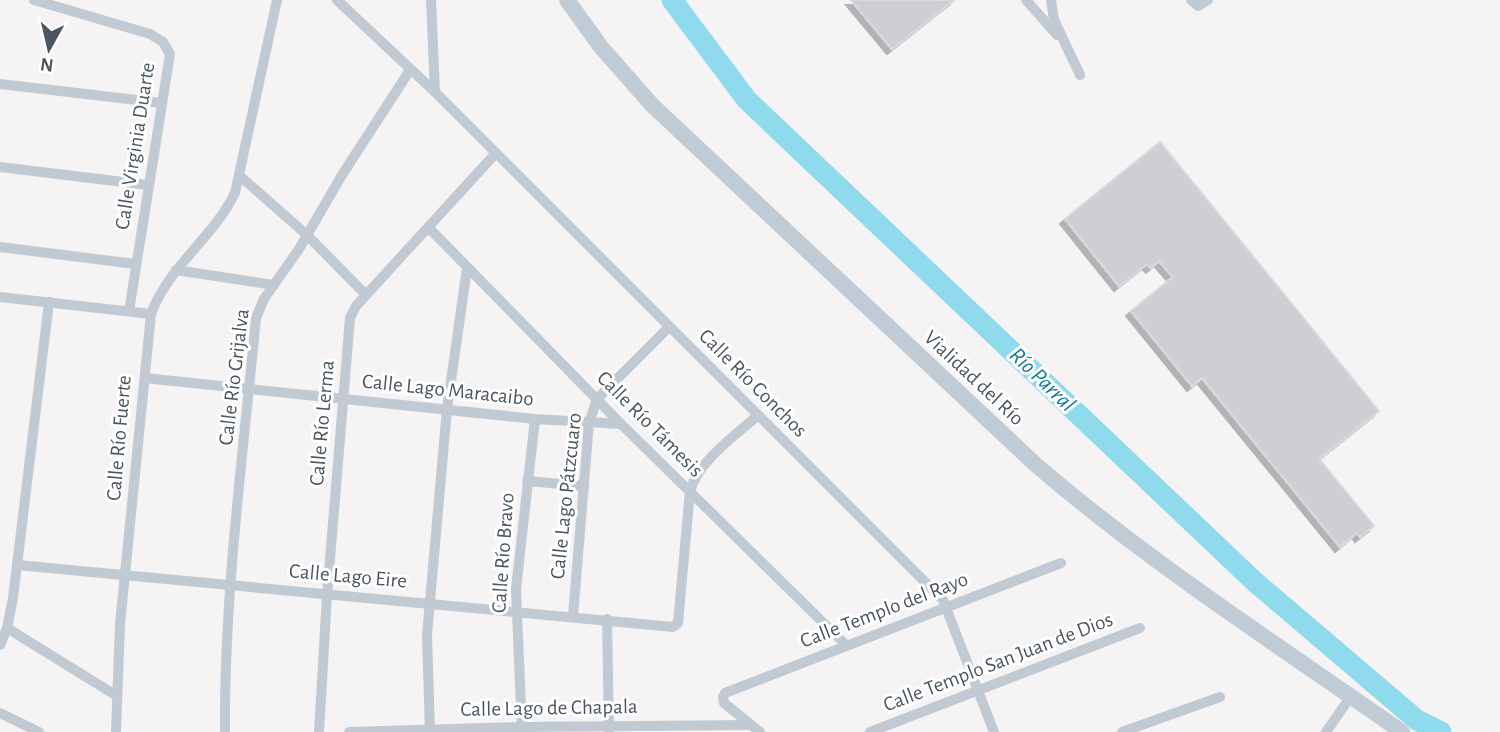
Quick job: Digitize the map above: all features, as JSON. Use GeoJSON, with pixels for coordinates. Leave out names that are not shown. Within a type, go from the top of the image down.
{"type":"FeatureCollection","features":[{"type":"Feature","properties":{"kind":"main road","name":"Vialidad del Río"},"geometry":{"type":"LineString","coordinates":[[567,0],[601,47],[652,105],[1035,464],[1147,554],[1402,732]]}},
{"type":"Feature","properties":{"kind":"street","name":"Calle Virginia Duarte"},"geometry":{"type":"LineString","coordinates":[[34,0],[150,34],[163,42],[170,60],[129,311]]}},
{"type":"Feature","properties":{"kind":"street","name":"Calle Río Fuerte"},"geometry":{"type":"LineString","coordinates":[[116,732],[120,624],[151,314],[159,295],[176,270],[228,209],[240,176],[277,0]]}},
{"type":"Feature","properties":{"kind":"street","name":"Calle Río Conchos"},"geometry":{"type":"LineString","coordinates":[[337,0],[435,92],[947,606],[994,732]]}},
{"type":"Feature","properties":{"kind":"street"},"geometry":{"type":"LineString","coordinates":[[431,0],[435,92]]}},
{"type":"Feature","properties":{"kind":"street"},"geometry":{"type":"LineString","coordinates":[[1026,0],[1063,42]]}},
{"type":"Feature","properties":{"kind":"street"},"geometry":{"type":"LineString","coordinates":[[1051,0],[1054,20],[1080,75]]}},
{"type":"Feature","properties":{"kind":"street"},"geometry":{"type":"LineString","coordinates":[[1191,0],[1198,6],[1209,0]]}},
{"type":"Feature","properties":{"kind":"street","name":"Calle Río Grijalva"},"geometry":{"type":"LineString","coordinates":[[225,732],[225,679],[231,585],[256,318],[260,307],[410,70]]}},
{"type":"Feature","properties":{"kind":"street"},"geometry":{"type":"LineString","coordinates":[[0,84],[162,103]]}},
{"type":"Feature","properties":{"kind":"street","name":"Calle Río Lerma"},"geometry":{"type":"LineString","coordinates":[[319,732],[327,595],[350,318],[356,306],[496,153]]}},
{"type":"Feature","properties":{"kind":"street"},"geometry":{"type":"LineString","coordinates":[[0,167],[148,185]]}},
{"type":"Feature","properties":{"kind":"street"},"geometry":{"type":"LineString","coordinates":[[240,176],[307,235],[366,295]]}},
{"type":"Feature","properties":{"kind":"street","name":"Calle Río Támesis"},"geometry":{"type":"LineString","coordinates":[[429,228],[621,424],[846,645]]}},
{"type":"Feature","properties":{"kind":"street"},"geometry":{"type":"LineString","coordinates":[[0,247],[135,264]]}},
{"type":"Feature","properties":{"kind":"street"},"geometry":{"type":"LineString","coordinates":[[430,731],[426,664],[429,602],[447,410],[467,268]]}},
{"type":"Feature","properties":{"kind":"street"},"geometry":{"type":"LineString","coordinates":[[176,270],[274,285]]}},
{"type":"Feature","properties":{"kind":"street"},"geometry":{"type":"LineString","coordinates":[[0,297],[151,314]]}},
{"type":"Feature","properties":{"kind":"street"},"geometry":{"type":"LineString","coordinates":[[0,645],[8,628],[13,598],[49,302]]}},
{"type":"Feature","properties":{"kind":"street","name":"Calle Lago Pátzcuaro"},"geometry":{"type":"LineString","coordinates":[[573,616],[589,423],[597,399],[669,327]]}},
{"type":"Feature","properties":{"kind":"street","name":"Calle Lago Maracaibo"},"geometry":{"type":"LineString","coordinates":[[145,378],[535,419],[621,424]]}},
{"type":"Feature","properties":{"kind":"street"},"geometry":{"type":"LineString","coordinates":[[690,491],[698,472],[708,460],[758,415]]}},
{"type":"Feature","properties":{"kind":"street","name":"Calle Río Bravo"},"geometry":{"type":"LineString","coordinates":[[522,729],[516,589],[535,419]]}},
{"type":"Feature","properties":{"kind":"street"},"geometry":{"type":"LineString","coordinates":[[527,481],[584,486]]}},
{"type":"Feature","properties":{"kind":"street","name":"Calle Lago Eire"},"geometry":{"type":"LineString","coordinates":[[17,565],[676,626],[690,491]]}},
{"type":"Feature","properties":{"kind":"street","name":"Calle Templo del Rayo"},"geometry":{"type":"LineString","coordinates":[[750,725],[724,703],[725,693],[1061,563]]}},
{"type":"Feature","properties":{"kind":"street"},"geometry":{"type":"LineString","coordinates":[[0,599],[13,598]]}},
{"type":"Feature","properties":{"kind":"street"},"geometry":{"type":"LineString","coordinates":[[607,619],[608,729]]}},
{"type":"Feature","properties":{"kind":"street"},"geometry":{"type":"LineString","coordinates":[[8,628],[117,696]]}},
{"type":"Feature","properties":{"kind":"street","name":"Calle Templo San Juan de Dios"},"geometry":{"type":"LineString","coordinates":[[870,732],[1140,628]]}},
{"type":"Feature","properties":{"kind":"street"},"geometry":{"type":"LineString","coordinates":[[1326,732],[1351,696]]}},
{"type":"Feature","properties":{"kind":"street"},"geometry":{"type":"LineString","coordinates":[[1122,732],[1220,697]]}},
{"type":"Feature","properties":{"kind":"street"},"geometry":{"type":"LineString","coordinates":[[0,713],[19,728],[39,732]]}},
{"type":"Feature","properties":{"kind":"street"},"geometry":{"type":"LineString","coordinates":[[750,725],[760,732]]}},
{"type":"Feature","properties":{"kind":"street","name":"Calle Lago de Chapala"},"geometry":{"type":"LineString","coordinates":[[349,732],[705,729],[750,725]]}},
{"type":"Feature","properties":{"kind":"building"},"geometry":{"type":"Polygon","coordinates":[[[851,0],[954,0],[892,49],[851,0]]]}},
{"type":"Feature","properties":{"kind":"building"},"geometry":{"type":"Polygon","coordinates":[[[1160,142],[1379,411],[1319,459],[1374,526],[1360,537],[1357,533],[1340,547],[1202,378],[1192,386],[1131,311],[1173,277],[1159,261],[1151,268],[1147,264],[1119,286],[1065,219],[1160,142]]]}},
{"type":"Feature","properties":{"kind":"waterway","name":"Río Parral"},"geometry":{"type":"LineString","coordinates":[[672,0],[747,100],[1255,582],[1417,720],[1441,732]]}}]}
